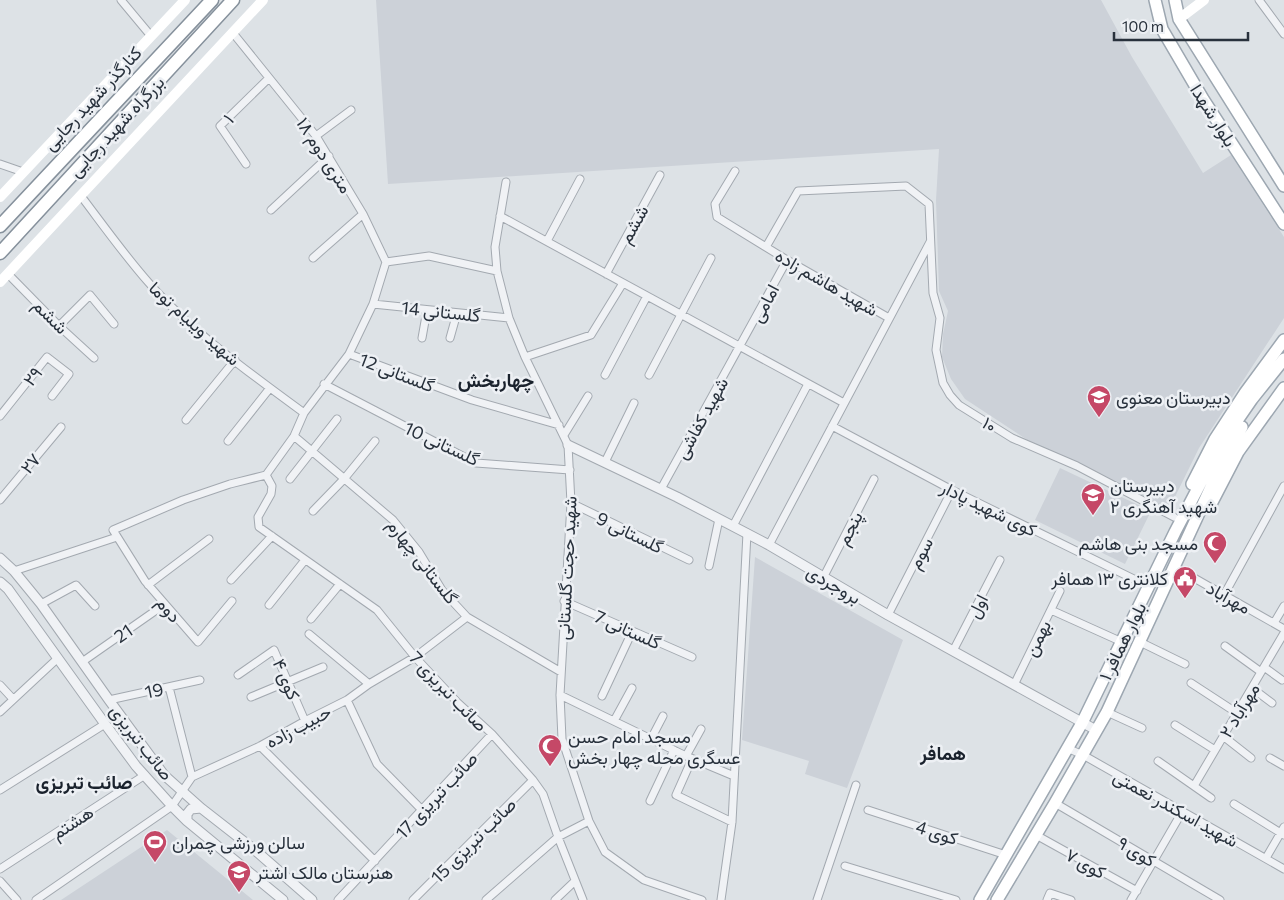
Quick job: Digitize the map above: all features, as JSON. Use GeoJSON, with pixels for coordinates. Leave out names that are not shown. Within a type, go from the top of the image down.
{"type":"FeatureCollection","features":[{"type":"Feature","properties":{"kind":"highway","name":"بزرگراه شهید رجایی"},"geometry":{"type":"LineString","coordinates":[[0,226],[212,0]]}},
{"type":"Feature","properties":{"kind":"highway","name":"بزرگراه شهید رجایی"},"geometry":{"type":"LineString","coordinates":[[0,253],[233,0]]}},
{"type":"Feature","properties":{"kind":"main road","name":"کنارگذر شهید رجایی"},"geometry":{"type":"LineString","coordinates":[[0,197],[185,0]]}},
{"type":"Feature","properties":{"kind":"main road"},"geometry":{"type":"LineString","coordinates":[[0,282],[263,0]]}},
{"type":"Feature","properties":{"kind":"main road","name":"بلوار شهدا"},"geometry":{"type":"LineString","coordinates":[[1155,0],[1162,29],[1203,99],[1284,224]]}},
{"type":"Feature","properties":{"kind":"main road","name":"بلوار شهدا"},"geometry":{"type":"LineString","coordinates":[[1175,0],[1179,18],[1284,186]]}},
{"type":"Feature","properties":{"kind":"main road"},"geometry":{"type":"LineString","coordinates":[[1179,18],[1204,0]]}},
{"type":"Feature","properties":{"kind":"main road"},"geometry":{"type":"LineString","coordinates":[[0,222],[18,207]]}},
{"type":"Feature","properties":{"kind":"main road"},"geometry":{"type":"LineString","coordinates":[[1175,532],[1174,517],[1215,439],[1244,393],[1284,340]]}},
{"type":"Feature","properties":{"kind":"main road","name":"بلوار همافر ۱"},"geometry":{"type":"LineString","coordinates":[[980,900],[1082,723],[1148,586],[1221,444],[1252,399],[1284,359]]}},
{"type":"Feature","properties":{"kind":"main road","name":"بلوار همافر ۱"},"geometry":{"type":"LineString","coordinates":[[998,900],[1106,712],[1229,448],[1284,369]]}},
{"type":"Feature","properties":{"kind":"main road"},"geometry":{"type":"LineString","coordinates":[[1188,538],[1198,528],[1238,452],[1284,388]]}},
{"type":"Feature","properties":{"kind":"street"},"geometry":{"type":"LineString","coordinates":[[121,0],[151,36]]}},
{"type":"Feature","properties":{"kind":"street"},"geometry":{"type":"LineString","coordinates":[[1259,0],[1284,34]]}},
{"type":"Feature","properties":{"kind":"street","name":"۱۸ متری دوم"},"geometry":{"type":"LineString","coordinates":[[232,34],[316,136],[363,214],[386,262]]}},
{"type":"Feature","properties":{"kind":"street","name":"۱"},"geometry":{"type":"LineString","coordinates":[[246,164],[220,126],[268,78]]}},
{"type":"Feature","properties":{"kind":"street"},"geometry":{"type":"LineString","coordinates":[[316,136],[352,110]]}},
{"type":"Feature","properties":{"kind":"street"},"geometry":{"type":"LineString","coordinates":[[271,210],[329,156]]}},
{"type":"Feature","properties":{"kind":"street"},"geometry":{"type":"LineString","coordinates":[[0,164],[23,172]]}},
{"type":"Feature","properties":{"kind":"street","name":"شهید هاشم زاده"},"geometry":{"type":"LineString","coordinates":[[735,171],[715,204],[716,217],[889,318]]}},
{"type":"Feature","properties":{"kind":"street","name":"ششم"},"geometry":{"type":"LineString","coordinates":[[606,274],[660,175]]}},
{"type":"Feature","properties":{"kind":"street"},"geometry":{"type":"LineString","coordinates":[[547,241],[580,179]]}},
{"type":"Feature","properties":{"kind":"street","name":"شهید حجت گلستانی"},"geometry":{"type":"LineString","coordinates":[[506,182],[495,247],[497,271],[508,318],[568,445],[571,503],[560,695],[562,739],[589,821],[605,852],[644,880],[702,900]]}},
{"type":"Feature","properties":{"kind":"street","name":"شهید هاشم زاده"},"geometry":{"type":"LineString","coordinates":[[766,247],[798,191],[906,186],[929,204],[931,241]]}},
{"type":"Feature","properties":{"kind":"street","name":"شهید ویلیام توما"},"geometry":{"type":"LineString","coordinates":[[80,196],[150,284],[192,325],[304,413]]}},
{"type":"Feature","properties":{"kind":"street"},"geometry":{"type":"LineString","coordinates":[[313,258],[363,214]]}},
{"type":"Feature","properties":{"kind":"street"},"geometry":{"type":"LineString","coordinates":[[500,216],[844,403]]}},
{"type":"Feature","properties":{"kind":"street"},"geometry":{"type":"LineString","coordinates":[[769,545],[931,241]]}},
{"type":"Feature","properties":{"kind":"street","name":"۱۰"},"geometry":{"type":"LineString","coordinates":[[931,241],[934,293],[940,318],[936,350],[943,382],[950,395],[959,405],[1012,438],[1077,466],[1174,517]]}},
{"type":"Feature","properties":{"kind":"street"},"geometry":{"type":"LineString","coordinates":[[266,476],[294,436],[304,413],[324,384],[349,354],[373,304],[386,262],[429,256],[497,271]]}},
{"type":"Feature","properties":{"kind":"street"},"geometry":{"type":"LineString","coordinates":[[649,375],[680,314],[712,258]]}},
{"type":"Feature","properties":{"kind":"street","name":"امامی"},"geometry":{"type":"LineString","coordinates":[[740,347],[787,260]]}},
{"type":"Feature","properties":{"kind":"street","name":"ششم"},"geometry":{"type":"LineString","coordinates":[[8,274],[59,326],[94,358]]}},
{"type":"Feature","properties":{"kind":"street"},"geometry":{"type":"LineString","coordinates":[[525,357],[591,335],[623,283]]}},
{"type":"Feature","properties":{"kind":"street"},"geometry":{"type":"LineString","coordinates":[[59,326],[90,295],[114,324]]}},
{"type":"Feature","properties":{"kind":"street"},"geometry":{"type":"LineString","coordinates":[[605,375],[647,296]]}},
{"type":"Feature","properties":{"kind":"street","name":"گلستانی 14"},"geometry":{"type":"LineString","coordinates":[[373,304],[508,318]]}},
{"type":"Feature","properties":{"kind":"street"},"geometry":{"type":"LineString","coordinates":[[422,338],[427,310]]}},
{"type":"Feature","properties":{"kind":"street"},"geometry":{"type":"LineString","coordinates":[[450,338],[457,313]]}},
{"type":"Feature","properties":{"kind":"street","name":"شهید کفاشی"},"geometry":{"type":"LineString","coordinates":[[662,489],[740,347]]}},
{"type":"Feature","properties":{"kind":"street","name":"گلستانی 12"},"geometry":{"type":"LineString","coordinates":[[349,354],[472,400],[559,425]]}},
{"type":"Feature","properties":{"kind":"street","name":"۲۹"},"geometry":{"type":"LineString","coordinates":[[0,416],[47,357],[69,374],[52,396]]}},
{"type":"Feature","properties":{"kind":"street"},"geometry":{"type":"LineString","coordinates":[[186,420],[235,360]]}},
{"type":"Feature","properties":{"kind":"street","name":"گلستانی 10"},"geometry":{"type":"LineString","coordinates":[[324,384],[476,463],[570,470]]}},
{"type":"Feature","properties":{"kind":"street"},"geometry":{"type":"LineString","coordinates":[[733,526],[808,384]]}},
{"type":"Feature","properties":{"kind":"street"},"geometry":{"type":"LineString","coordinates":[[228,442],[270,388]]}},
{"type":"Feature","properties":{"kind":"street"},"geometry":{"type":"LineString","coordinates":[[564,435],[588,396]]}},
{"type":"Feature","properties":{"kind":"street"},"geometry":{"type":"LineString","coordinates":[[605,462],[634,402]]}},
{"type":"Feature","properties":{"kind":"street"},"geometry":{"type":"LineString","coordinates":[[290,479],[337,418]]}},
{"type":"Feature","properties":{"kind":"street","name":"کوی شهید پادار"},"geometry":{"type":"LineString","coordinates":[[832,426],[952,490],[1148,586]]}},
{"type":"Feature","properties":{"kind":"street","name":"۲۷"},"geometry":{"type":"LineString","coordinates":[[0,500],[61,427]]}},
{"type":"Feature","properties":{"kind":"street","name":"گلستانی چهارم"},"geometry":{"type":"LineString","coordinates":[[294,436],[393,520],[420,552],[442,590],[467,617],[561,672]]}},
{"type":"Feature","properties":{"kind":"street"},"geometry":{"type":"LineString","coordinates":[[313,510],[344,479],[375,441]]}},
{"type":"Feature","properties":{"kind":"street","name":"بروجردی"},"geometry":{"type":"LineString","coordinates":[[568,445],[662,489],[747,533],[888,615],[1096,730]]}},
{"type":"Feature","properties":{"kind":"street","name":"صائب تبریزی 7"},"geometry":{"type":"LineString","coordinates":[[266,476],[272,486],[272,494],[258,517],[259,527],[377,610],[415,657],[456,702],[492,734],[533,780],[543,794],[558,838],[583,900]]}},
{"type":"Feature","properties":{"kind":"street","name":"دوم"},"geometry":{"type":"LineString","coordinates":[[232,601],[198,642],[148,585],[113,530],[183,500],[230,484],[266,476]]}},
{"type":"Feature","properties":{"kind":"street","name":"پنجم"},"geometry":{"type":"LineString","coordinates":[[823,578],[874,479]]}},
{"type":"Feature","properties":{"kind":"street"},"geometry":{"type":"LineString","coordinates":[[1224,595],[1284,486]]}},
{"type":"Feature","properties":{"kind":"street","name":"سوم"},"geometry":{"type":"LineString","coordinates":[[888,615],[952,490]]}},
{"type":"Feature","properties":{"kind":"street","name":"گلستانی 9"},"geometry":{"type":"LineString","coordinates":[[571,503],[689,560]]}},
{"type":"Feature","properties":{"kind":"street"},"geometry":{"type":"LineString","coordinates":[[709,566],[719,519]]}},
{"type":"Feature","properties":{"kind":"street"},"geometry":{"type":"LineString","coordinates":[[722,900],[732,822],[747,533]]}},
{"type":"Feature","properties":{"kind":"street"},"geometry":{"type":"LineString","coordinates":[[231,580],[272,536]]}},
{"type":"Feature","properties":{"kind":"street"},"geometry":{"type":"LineString","coordinates":[[14,571],[117,538]]}},
{"type":"Feature","properties":{"kind":"street"},"geometry":{"type":"LineString","coordinates":[[148,585],[209,539]]}},
{"type":"Feature","properties":{"kind":"street","name":"صائب تبریزی"},"geometry":{"type":"LineString","coordinates":[[0,558],[14,571],[41,604],[164,775],[312,900]]}},
{"type":"Feature","properties":{"kind":"street"},"geometry":{"type":"LineString","coordinates":[[269,605],[305,560]]}},
{"type":"Feature","properties":{"kind":"street","name":"اول"},"geometry":{"type":"LineString","coordinates":[[953,651],[1000,560]]}},
{"type":"Feature","properties":{"kind":"street","name":"مهرآباد"},"geometry":{"type":"LineString","coordinates":[[1173,566],[1284,629]]}},
{"type":"Feature","properties":{"kind":"street","name":"صائب تبریزی"},"geometry":{"type":"LineString","coordinates":[[0,582],[8,589],[136,766],[187,821],[282,900]]}},
{"type":"Feature","properties":{"kind":"street"},"geometry":{"type":"LineString","coordinates":[[311,619],[340,584]]}},
{"type":"Feature","properties":{"kind":"street"},"geometry":{"type":"LineString","coordinates":[[41,604],[76,585],[95,606]]}},
{"type":"Feature","properties":{"kind":"street","name":"بهمن"},"geometry":{"type":"LineString","coordinates":[[1014,685],[1060,591]]}},
{"type":"Feature","properties":{"kind":"street","name":"گلستانی 7"},"geometry":{"type":"LineString","coordinates":[[564,601],[692,657]]}},
{"type":"Feature","properties":{"kind":"street","name":"21"},"geometry":{"type":"LineString","coordinates":[[82,662],[165,604]]}},
{"type":"Feature","properties":{"kind":"street"},"geometry":{"type":"LineString","coordinates":[[1274,623],[1284,606]]}},
{"type":"Feature","properties":{"kind":"street"},"geometry":{"type":"LineString","coordinates":[[1051,610],[1122,642]]}},
{"type":"Feature","properties":{"kind":"street","name":"حبیب زاده"},"geometry":{"type":"LineString","coordinates":[[172,806],[192,777],[260,746],[348,700],[369,684],[415,657],[467,617]]}},
{"type":"Feature","properties":{"kind":"street"},"geometry":{"type":"LineString","coordinates":[[602,696],[632,632]]}},
{"type":"Feature","properties":{"kind":"street"},"geometry":{"type":"LineString","coordinates":[[309,634],[369,684]]}},
{"type":"Feature","properties":{"kind":"street","name":"مهرآباد ۲"},"geometry":{"type":"LineString","coordinates":[[1194,786],[1284,634]]}},
{"type":"Feature","properties":{"kind":"street"},"geometry":{"type":"LineString","coordinates":[[1140,642],[1185,664]]}},
{"type":"Feature","properties":{"kind":"street"},"geometry":{"type":"LineString","coordinates":[[1225,646],[1282,680]]}},
{"type":"Feature","properties":{"kind":"street","name":"کوی ۴"},"geometry":{"type":"LineString","coordinates":[[238,674],[274,650],[305,721]]}},
{"type":"Feature","properties":{"kind":"street"},"geometry":{"type":"LineString","coordinates":[[0,712],[58,658]]}},
{"type":"Feature","properties":{"kind":"street"},"geometry":{"type":"LineString","coordinates":[[251,698],[323,667]]}},
{"type":"Feature","properties":{"kind":"street","name":"19"},"geometry":{"type":"LineString","coordinates":[[109,700],[200,680]]}},
{"type":"Feature","properties":{"kind":"street"},"geometry":{"type":"LineString","coordinates":[[1192,683],[1237,712]]}},
{"type":"Feature","properties":{"kind":"street"},"geometry":{"type":"LineString","coordinates":[[0,685],[13,699]]}},
{"type":"Feature","properties":{"kind":"street"},"geometry":{"type":"LineString","coordinates":[[169,687],[192,777]]}},
{"type":"Feature","properties":{"kind":"street"},"geometry":{"type":"LineString","coordinates":[[614,721],[632,688]]}},
{"type":"Feature","properties":{"kind":"street"},"geometry":{"type":"LineString","coordinates":[[1252,688],[1272,703]]}},
{"type":"Feature","properties":{"kind":"street"},"geometry":{"type":"LineString","coordinates":[[560,695],[689,757],[734,776]]}},
{"type":"Feature","properties":{"kind":"street"},"geometry":{"type":"LineString","coordinates":[[348,700],[377,764],[422,810]]}},
{"type":"Feature","properties":{"kind":"street"},"geometry":{"type":"LineString","coordinates":[[1106,712],[1142,728]]}},
{"type":"Feature","properties":{"kind":"street"},"geometry":{"type":"LineString","coordinates":[[652,739],[663,716]]}},
{"type":"Feature","properties":{"kind":"street"},"geometry":{"type":"LineString","coordinates":[[0,790],[105,724]]}},
{"type":"Feature","properties":{"kind":"street"},"geometry":{"type":"LineString","coordinates":[[1175,725],[1215,750]]}},
{"type":"Feature","properties":{"kind":"street"},"geometry":{"type":"LineString","coordinates":[[701,729],[676,795],[732,822]]}},
{"type":"Feature","properties":{"kind":"street","name":"صائب تبریزی 17"},"geometry":{"type":"LineString","coordinates":[[338,900],[492,734]]}},
{"type":"Feature","properties":{"kind":"street"},"geometry":{"type":"LineString","coordinates":[[1223,736],[1251,758]]}},
{"type":"Feature","properties":{"kind":"street"},"geometry":{"type":"LineString","coordinates":[[260,746],[375,861]]}},
{"type":"Feature","properties":{"kind":"street","name":"شهید اسکندر نعمتی"},"geometry":{"type":"LineString","coordinates":[[1068,748],[1284,869]]}},
{"type":"Feature","properties":{"kind":"street"},"geometry":{"type":"LineString","coordinates":[[650,801],[674,750]]}},
{"type":"Feature","properties":{"kind":"street"},"geometry":{"type":"LineString","coordinates":[[136,766],[142,768],[148,766],[150,764],[150,757]]}},
{"type":"Feature","properties":{"kind":"street"},"geometry":{"type":"LineString","coordinates":[[1270,758],[1284,766]]}},
{"type":"Feature","properties":{"kind":"street"},"geometry":{"type":"LineString","coordinates":[[1158,761],[1211,798]]}},
{"type":"Feature","properties":{"kind":"street","name":"هشتم"},"geometry":{"type":"LineString","coordinates":[[0,869],[145,775]]}},
{"type":"Feature","properties":{"kind":"street","name":"صائب تبریزی 15"},"geometry":{"type":"LineString","coordinates":[[413,900],[533,780]]}},
{"type":"Feature","properties":{"kind":"street"},"geometry":{"type":"LineString","coordinates":[[818,900],[856,785]]}},
{"type":"Feature","properties":{"kind":"street","name":"کوی ۹"},"geometry":{"type":"LineString","coordinates":[[1055,803],[1220,900]]}},
{"type":"Feature","properties":{"kind":"street"},"geometry":{"type":"LineString","coordinates":[[1234,804],[1283,831],[1266,858]]}},
{"type":"Feature","properties":{"kind":"street"},"geometry":{"type":"LineString","coordinates":[[36,900],[172,806]]}},
{"type":"Feature","properties":{"kind":"street"},"geometry":{"type":"LineString","coordinates":[[187,821],[187,814],[191,809],[201,808]]}},
{"type":"Feature","properties":{"kind":"street","name":"کوی 4"},"geometry":{"type":"LineString","coordinates":[[868,810],[1006,855]]}},
{"type":"Feature","properties":{"kind":"street"},"geometry":{"type":"LineString","coordinates":[[1131,900],[1182,812]]}},
{"type":"Feature","properties":{"kind":"street"},"geometry":{"type":"LineString","coordinates":[[486,900],[558,838],[589,821]]}},
{"type":"Feature","properties":{"kind":"street","name":"کوی ۷"},"geometry":{"type":"LineString","coordinates":[[1036,835],[1136,891]]}},
{"type":"Feature","properties":{"kind":"street"},"geometry":{"type":"LineString","coordinates":[[845,866],[956,900]]}},
{"type":"Feature","properties":{"kind":"street"},"geometry":{"type":"LineString","coordinates":[[0,881],[17,900]]}},
{"type":"Feature","properties":{"kind":"street"},"geometry":{"type":"LineString","coordinates":[[555,900],[575,881]]}},
{"type":"Feature","properties":{"kind":"street"},"geometry":{"type":"LineString","coordinates":[[1049,896],[1071,900]]}},
{"type":"Feature","properties":{"kind":"shaded area"},"geometry":{"type":"Polygon","coordinates":[[[376,0],[1101,0],[1132,57],[1203,173],[1231,155],[1284,237],[1284,318],[1199,448],[1169,509],[1032,443],[965,399],[951,379],[942,357],[943,334],[948,311],[939,291],[936,200],[939,149],[388,184],[376,0]]]}},
{"type":"Feature","properties":{"kind":"shaded area","name":"دبیرستان شهید آهنگری ۲"},"geometry":{"type":"Polygon","coordinates":[[[1060,468],[1151,511],[1125,564],[1035,520],[1060,468]]]}},
{"type":"Feature","properties":{"kind":"shaded area"},"geometry":{"type":"Polygon","coordinates":[[[755,557],[903,640],[847,788],[805,774],[809,761],[742,740],[755,557]]]}},
{"type":"Feature","properties":{"kind":"shaded area"},"geometry":{"type":"Polygon","coordinates":[[[167,830],[253,900],[61,900],[167,830]]]}},
{"type":"Feature","properties":{"kind":"place","name":"دبیرستان معنوی"},"geometry":{"type":"Point","coordinates":[1099,418]}},
{"type":"Feature","properties":{"kind":"place","name":"دبیرستان شهید آهنگری ۲"},"geometry":{"type":"Point","coordinates":[1093,516]}},
{"type":"Feature","properties":{"kind":"place","name":"مسجد بنی هاشم"},"geometry":{"type":"Point","coordinates":[1215,564]}},
{"type":"Feature","properties":{"kind":"place","name":"کلانتری ۱۳ همافر"},"geometry":{"type":"Point","coordinates":[1185,599]}},
{"type":"Feature","properties":{"kind":"place","name":"مسجد امام حسن عسگری محله چهار بخش"},"geometry":{"type":"Point","coordinates":[550,767]}},
{"type":"Feature","properties":{"kind":"place","name":"سالن ورزشی چمران"},"geometry":{"type":"Point","coordinates":[155,863]}},
{"type":"Feature","properties":{"kind":"place","name":"هنرستان مالک اشتر"},"geometry":{"type":"Point","coordinates":[239,893]}},
{"type":"Feature","properties":{"kind":"district","name":"چهاربخش"},"geometry":{"type":"Point","coordinates":[496,379]}},
{"type":"Feature","properties":{"kind":"district","name":"همافر"},"geometry":{"type":"Point","coordinates":[943,752]}},
{"type":"Feature","properties":{"kind":"district","name":"صائب تبریزی"},"geometry":{"type":"Point","coordinates":[84,781]}}]}
